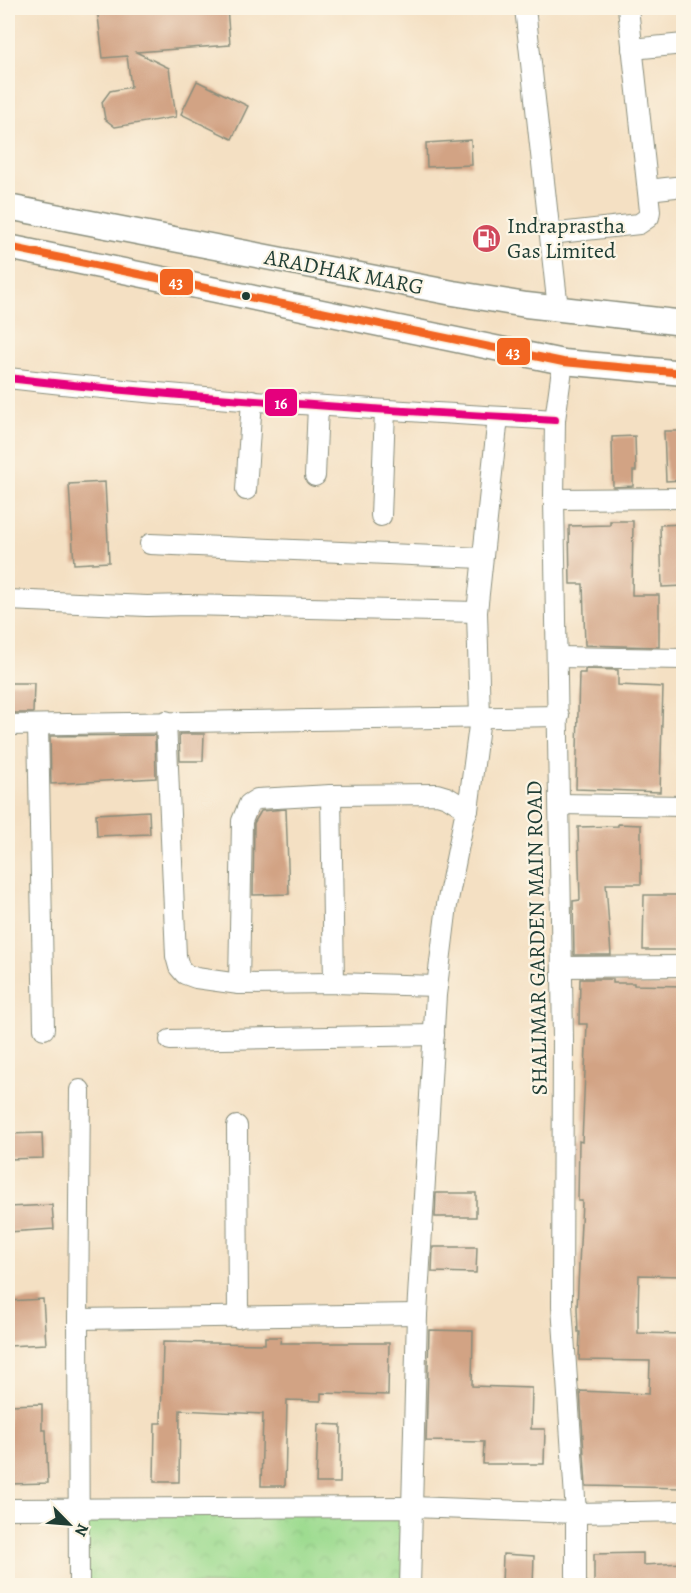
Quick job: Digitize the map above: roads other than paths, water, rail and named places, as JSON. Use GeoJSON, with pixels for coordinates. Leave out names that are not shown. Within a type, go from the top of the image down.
{"type":"FeatureCollection","features":[{"type":"Feature","properties":{"kind":"main road","name":"ARADHAK MARG"},"geometry":{"type":"LineString","coordinates":[[8,207],[453,293],[558,309],[684,323]]}},
{"type":"Feature","properties":{"kind":"main road","name":"ARADHAK MARG"},"geometry":{"type":"LineString","coordinates":[[8,247],[563,362],[684,373]]}},
{"type":"Feature","properties":{"kind":"street"},"geometry":{"type":"LineString","coordinates":[[525,8],[558,309]]}},
{"type":"Feature","properties":{"kind":"street"},"geometry":{"type":"LineString","coordinates":[[550,234],[644,222],[649,217],[648,189],[628,8]]}},
{"type":"Feature","properties":{"kind":"street"},"geometry":{"type":"LineString","coordinates":[[632,49],[684,44]]}},
{"type":"Feature","properties":{"kind":"street"},"geometry":{"type":"LineString","coordinates":[[648,189],[684,186]]}},
{"type":"Feature","properties":{"kind":"street","name":"SHALIMAR GARDEN MAIN ROAD"},"geometry":{"type":"LineString","coordinates":[[563,362],[555,420],[554,499],[563,1039],[562,1306],[576,1513],[576,1586]]}},
{"type":"Feature","properties":{"kind":"street"},"geometry":{"type":"LineString","coordinates":[[8,378],[318,406],[555,420]]}},
{"type":"Feature","properties":{"kind":"street"},"geometry":{"type":"LineString","coordinates":[[246,490],[252,400]]}},
{"type":"Feature","properties":{"kind":"street"},"geometry":{"type":"LineString","coordinates":[[315,476],[318,406]]}},
{"type":"Feature","properties":{"kind":"street"},"geometry":{"type":"LineString","coordinates":[[381,516],[386,410]]}},
{"type":"Feature","properties":{"kind":"street"},"geometry":{"type":"LineString","coordinates":[[410,1586],[417,1314],[437,986],[447,905],[464,819],[468,810],[480,718],[477,612],[498,417]]}},
{"type":"Feature","properties":{"kind":"street"},"geometry":{"type":"LineString","coordinates":[[554,499],[684,498]]}},
{"type":"Feature","properties":{"kind":"street"},"geometry":{"type":"LineString","coordinates":[[150,544],[482,558]]}},
{"type":"Feature","properties":{"kind":"street"},"geometry":{"type":"LineString","coordinates":[[8,600],[147,606],[477,612]]}},
{"type":"Feature","properties":{"kind":"street"},"geometry":{"type":"LineString","coordinates":[[557,657],[684,659]]}},
{"type":"Feature","properties":{"kind":"street"},"geometry":{"type":"LineString","coordinates":[[8,724],[559,716]]}},
{"type":"Feature","properties":{"kind":"street"},"geometry":{"type":"LineString","coordinates":[[166,721],[176,956],[185,974],[196,978],[239,984],[334,983],[437,986]]}},
{"type":"Feature","properties":{"kind":"street"},"geometry":{"type":"LineString","coordinates":[[38,725],[44,1029]]}},
{"type":"Feature","properties":{"kind":"street"},"geometry":{"type":"LineString","coordinates":[[239,984],[242,821],[249,804],[256,799],[331,795],[438,794],[468,810]]}},
{"type":"Feature","properties":{"kind":"street"},"geometry":{"type":"LineString","coordinates":[[331,795],[334,983]]}},
{"type":"Feature","properties":{"kind":"street"},"geometry":{"type":"LineString","coordinates":[[560,804],[684,806]]}},
{"type":"Feature","properties":{"kind":"street"},"geometry":{"type":"LineString","coordinates":[[562,967],[684,966]]}},
{"type":"Feature","properties":{"kind":"street"},"geometry":{"type":"LineString","coordinates":[[170,1040],[434,1035]]}},
{"type":"Feature","properties":{"kind":"street"},"geometry":{"type":"LineString","coordinates":[[79,1586],[80,1090]]}},
{"type":"Feature","properties":{"kind":"street"},"geometry":{"type":"LineString","coordinates":[[237,1126],[238,1318]]}},
{"type":"Feature","properties":{"kind":"street"},"geometry":{"type":"LineString","coordinates":[[78,1319],[417,1314]]}},
{"type":"Feature","properties":{"kind":"street"},"geometry":{"type":"LineString","coordinates":[[8,1509],[411,1508],[576,1513],[684,1511]]}},
{"type":"Feature","properties":{"kind":"place","name":"Indraprastha Gas Limited"},"geometry":{"type":"Point","coordinates":[486,239]}}]}
